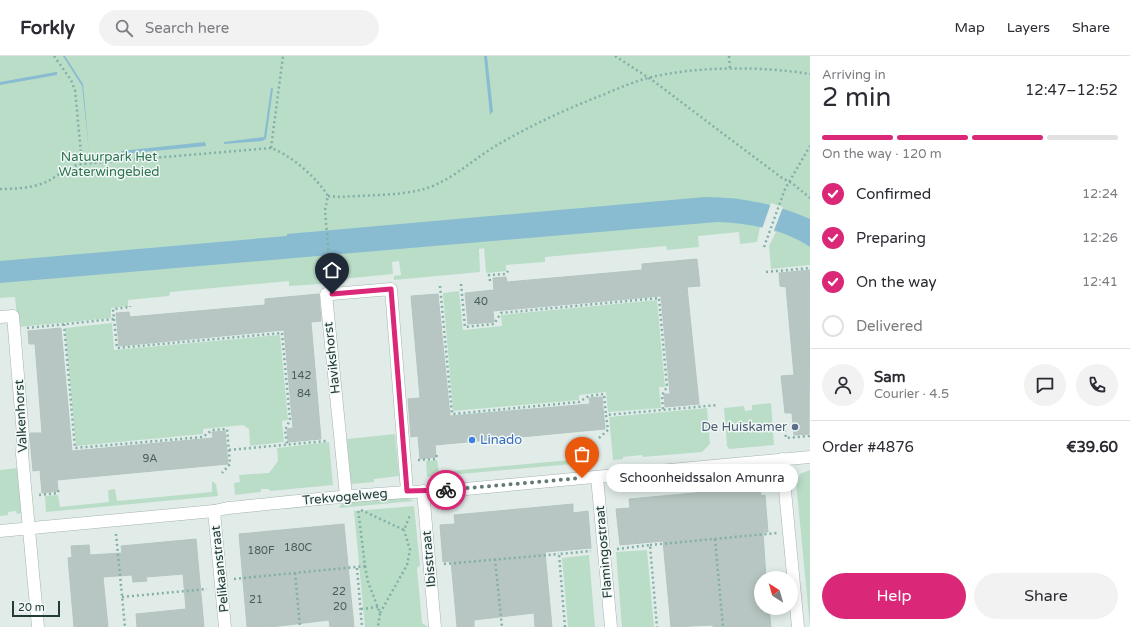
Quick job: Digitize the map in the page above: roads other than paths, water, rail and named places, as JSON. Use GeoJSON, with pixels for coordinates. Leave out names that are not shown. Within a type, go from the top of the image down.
{"type":"FeatureCollection","features":[{"type":"Feature","properties":{"kind":"street","name":"Havikshorst"},"geometry":{"type":"LineString","coordinates":[[346,496],[326,294],[391,289],[407,491]]}},
{"type":"Feature","properties":{"kind":"street","name":"Valkenhorst"},"geometry":{"type":"LineString","coordinates":[[0,317],[13,316],[26,496],[38,627]]}},
{"type":"Feature","properties":{"kind":"street","name":"Trekvogelweg"},"geometry":{"type":"LineString","coordinates":[[0,531],[214,511],[228,508],[346,496],[407,491],[423,495],[810,457]]}},
{"type":"Feature","properties":{"kind":"street"},"geometry":{"type":"LineString","coordinates":[[782,459],[798,627]]}},
{"type":"Feature","properties":{"kind":"street","name":"Flamingostraat"},"geometry":{"type":"LineString","coordinates":[[598,477],[611,627]]}},
{"type":"Feature","properties":{"kind":"street","name":"Ibisstraat"},"geometry":{"type":"LineString","coordinates":[[423,495],[435,627]]}},
{"type":"Feature","properties":{"kind":"street","name":"Pelikaanstraat"},"geometry":{"type":"LineString","coordinates":[[214,511],[225,627]]}},
{"type":"Feature","properties":{"kind":"water"},"geometry":{"type":"Polygon","coordinates":[[[63,56],[65,56],[83,84],[89,152],[82,86],[63,56]]]}},
{"type":"Feature","properties":{"kind":"water"},"geometry":{"type":"Polygon","coordinates":[[[484,56],[487,56],[493,111],[490,115],[484,56]]]}},
{"type":"Feature","properties":{"kind":"water"},"geometry":{"type":"Polygon","coordinates":[[[57,72],[57,75],[0,85],[0,82],[57,72]]]}},
{"type":"Feature","properties":{"kind":"water"},"geometry":{"type":"Polygon","coordinates":[[[271,88],[273,88],[266,139],[262,141],[224,144],[224,142],[264,137],[271,88]]]}},
{"type":"Feature","properties":{"kind":"water"},"geometry":{"type":"Polygon","coordinates":[[[205,142],[206,146],[122,154],[121,151],[205,142]]]}},
{"type":"Feature","properties":{"kind":"water"},"geometry":{"type":"Polygon","coordinates":[[[705,197],[732,198],[759,202],[784,209],[810,219],[810,247],[777,231],[741,224],[717,222],[0,283],[0,261],[705,197]]]}},
{"type":"Feature","properties":{"kind":"place","name":"De Huiskamer"},"geometry":{"type":"Point","coordinates":[795,427]}},
{"type":"Feature","properties":{"kind":"place","name":"Linado"},"geometry":{"type":"Point","coordinates":[472,440]}},
{"type":"Feature","properties":{"kind":"place","name":"Schoonheidssalon Amunra"},"geometry":{"type":"Point","coordinates":[582,478]}},
{"type":"Feature","properties":{"kind":"park label","name":"Natuurpark Het Waterwingebied"},"geometry":{"type":"Point","coordinates":[109,164]}}]}
